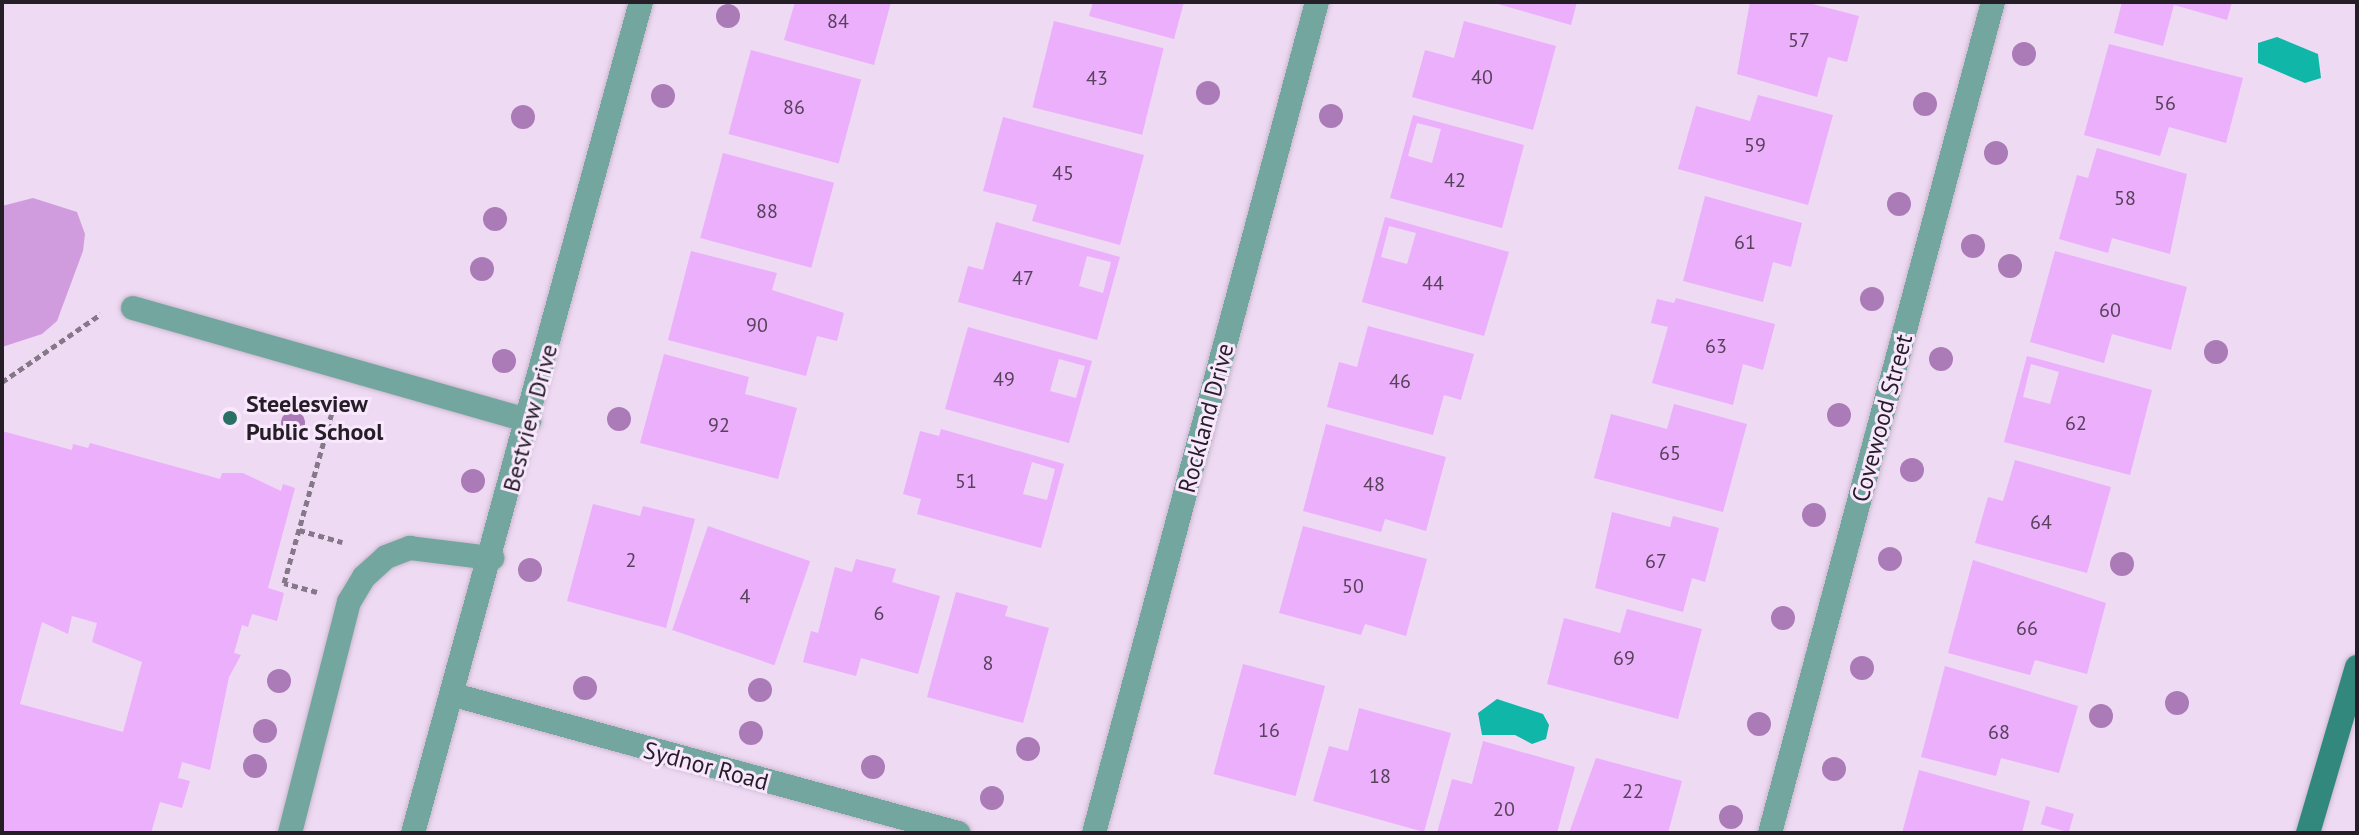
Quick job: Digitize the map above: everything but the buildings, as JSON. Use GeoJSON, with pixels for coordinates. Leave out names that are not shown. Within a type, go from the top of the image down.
{"type":"FeatureCollection","features":[{"type":"Feature","properties":{"kind":"main road"},"geometry":{"type":"LineString","coordinates":[[2308,833],[2357,667]]}},
{"type":"Feature","properties":{"kind":"street","name":"Bestview Drive"},"geometry":{"type":"LineString","coordinates":[[413,833],[492,558],[641,2]]}},
{"type":"Feature","properties":{"kind":"street","name":"Rockland Drive"},"geometry":{"type":"LineString","coordinates":[[1094,833],[1317,2]]}},
{"type":"Feature","properties":{"kind":"street","name":"Covewood Street"},"geometry":{"type":"LineString","coordinates":[[1770,833],[1993,2]]}},
{"type":"Feature","properties":{"kind":"street"},"geometry":{"type":"LineString","coordinates":[[133,308],[529,421]]}},
{"type":"Feature","properties":{"kind":"street"},"geometry":{"type":"LineString","coordinates":[[290,833],[349,602],[364,577],[386,557],[410,548],[492,558]]}},
{"type":"Feature","properties":{"kind":"street","name":"Sydnor Road"},"geometry":{"type":"LineString","coordinates":[[454,695],[958,833]]}},
{"type":"Feature","properties":{"kind":"path"},"geometry":{"type":"LineString","coordinates":[[2,382],[90,318],[133,308]]}},
{"type":"Feature","properties":{"kind":"path"},"geometry":{"type":"LineString","coordinates":[[284,583],[345,367]]}},
{"type":"Feature","properties":{"kind":"path"},"geometry":{"type":"LineString","coordinates":[[299,530],[342,542]]}},
{"type":"Feature","properties":{"kind":"shaded area"},"geometry":{"type":"Polygon","coordinates":[[[2277,37],[2318,54],[2321,78],[2305,83],[2258,63],[2258,43],[2277,37]]]}},
{"type":"Feature","properties":{"kind":"shaded area"},"geometry":{"type":"Polygon","coordinates":[[[33,198],[77,212],[85,234],[83,251],[57,321],[42,334],[2,347],[2,206],[33,198]]]}},
{"type":"Feature","properties":{"kind":"shaded area"},"geometry":{"type":"Polygon","coordinates":[[[1497,699],[1543,714],[1549,725],[1546,739],[1532,744],[1515,735],[1482,735],[1478,713],[1497,699]]]}},
{"type":"Feature","properties":{"kind":"place","name":"Steelesview Public School"},"geometry":{"type":"Point","coordinates":[230,418]}}]}
